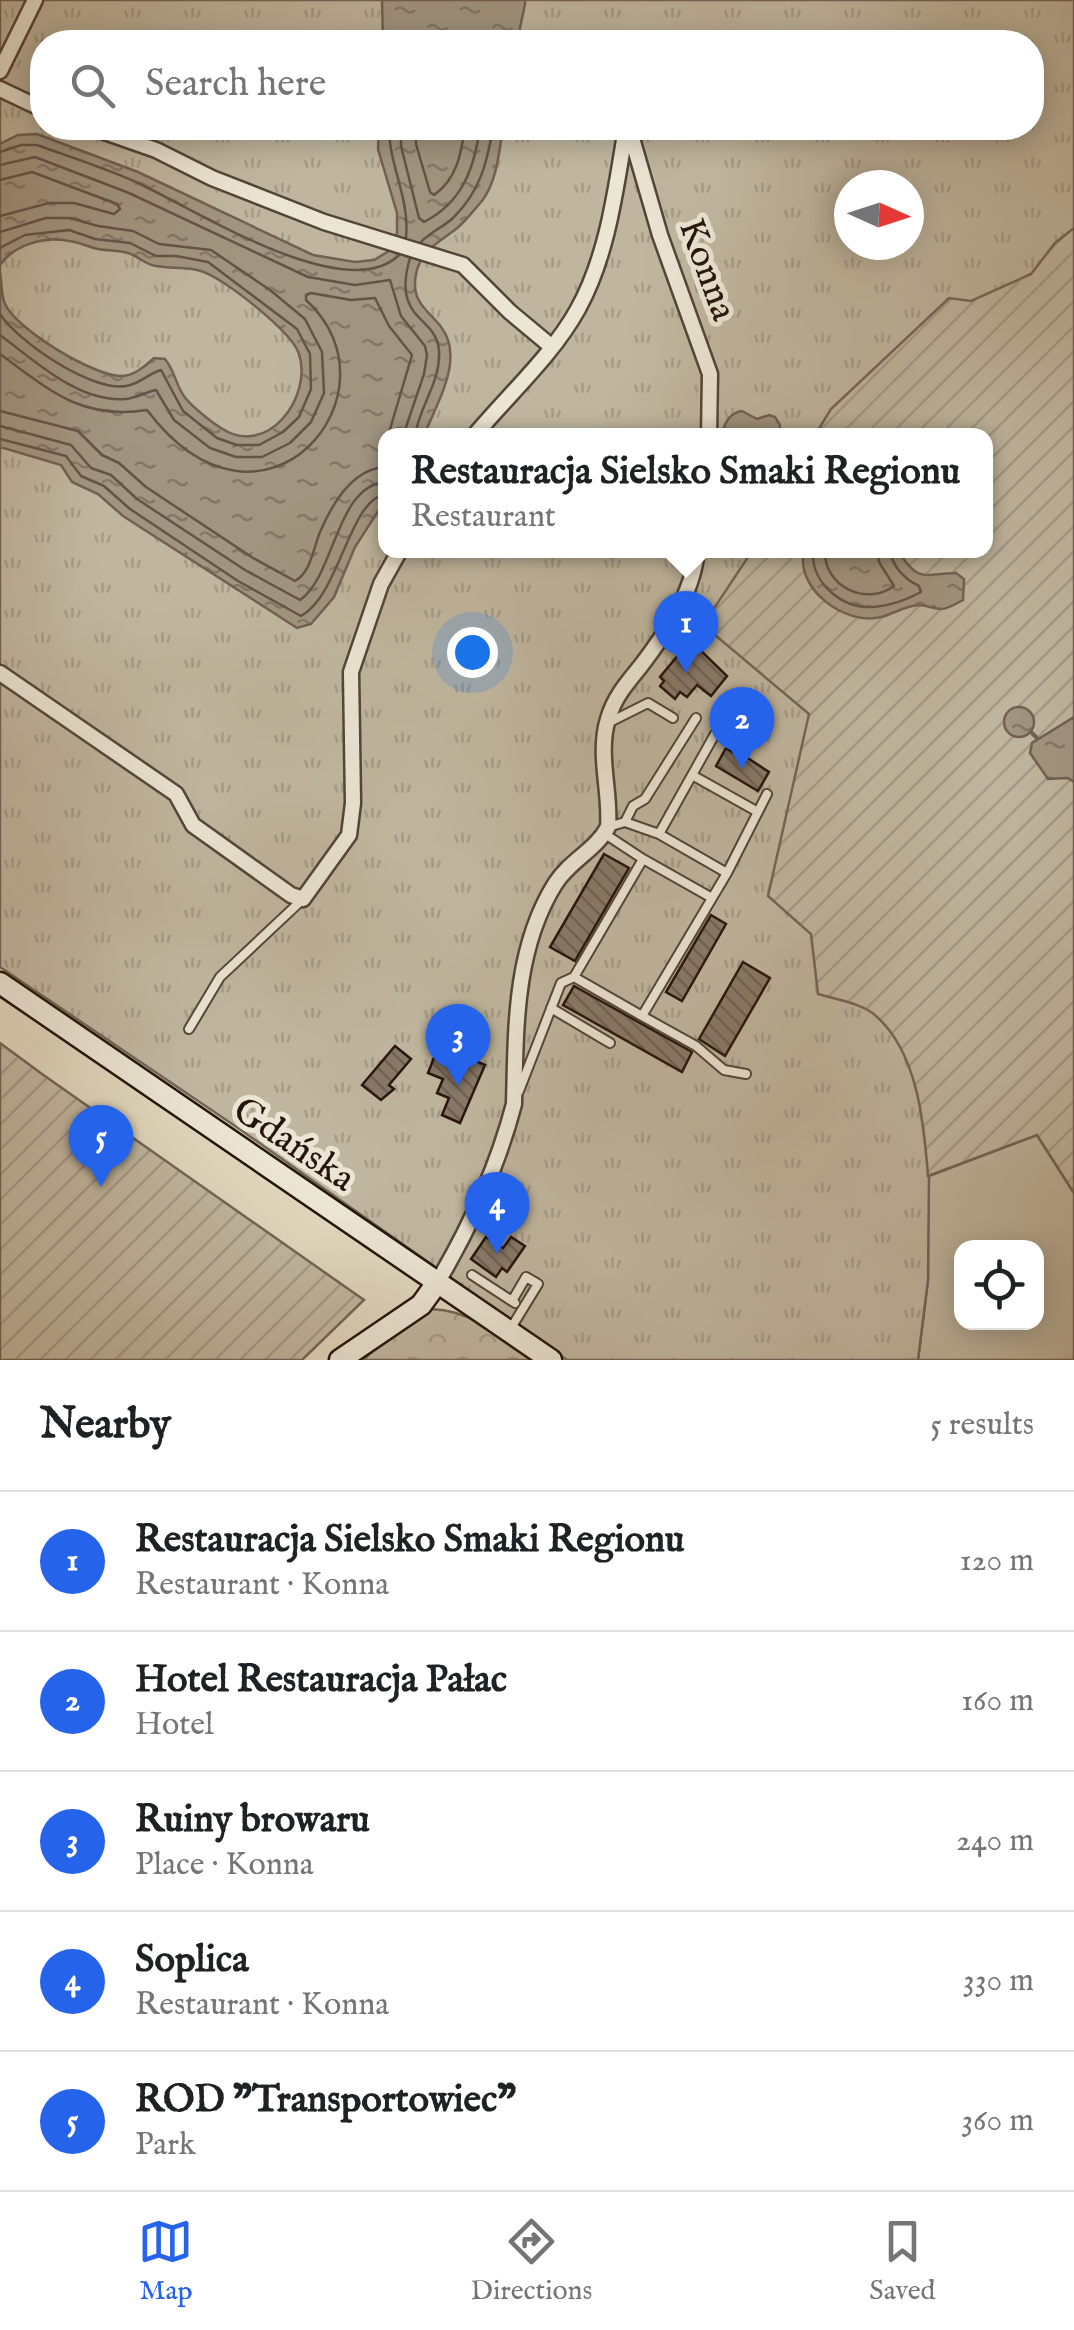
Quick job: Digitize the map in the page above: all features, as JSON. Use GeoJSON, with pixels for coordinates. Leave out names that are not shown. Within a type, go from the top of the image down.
{"type":"FeatureCollection","features":[{"type":"Feature","properties":{"kind":"main road","name":"Gdańska"},"geometry":{"type":"LineString","coordinates":[[0,983],[551,1360]]}},
{"type":"Feature","properties":{"kind":"main road"},"geometry":{"type":"LineString","coordinates":[[340,1360],[421,1304],[437,1283]]}},
{"type":"Feature","properties":{"kind":"street"},"geometry":{"type":"LineString","coordinates":[[0,71],[35,0]]}},
{"type":"Feature","properties":{"kind":"street"},"geometry":{"type":"LineString","coordinates":[[0,89],[30,103]]}},
{"type":"Feature","properties":{"kind":"street"},"geometry":{"type":"LineString","coordinates":[[127,140],[264,200],[385,243],[463,265],[552,347]]}},
{"type":"Feature","properties":{"kind":"street"},"geometry":{"type":"LineString","coordinates":[[481,428],[552,347],[577,311],[602,246],[625,140]]}},
{"type":"Feature","properties":{"kind":"street","name":"Konna"},"geometry":{"type":"LineString","coordinates":[[632,140],[660,236],[710,374],[709,428]]}},
{"type":"Feature","properties":{"kind":"street"},"geometry":{"type":"LineString","coordinates":[[0,674],[176,794],[193,825],[291,896],[302,899],[349,836],[353,802],[351,672],[381,584],[396,558]]}},
{"type":"Feature","properties":{"kind":"street"},"geometry":{"type":"LineString","coordinates":[[437,1283],[476,1204],[514,1104],[520,977],[536,922],[569,865],[606,831],[606,724],[618,693],[675,618],[696,558]]}},
{"type":"Feature","properties":{"kind":"lane"},"geometry":{"type":"LineString","coordinates":[[606,724],[648,703],[672,718]]}},
{"type":"Feature","properties":{"kind":"lane"},"geometry":{"type":"LineString","coordinates":[[696,718],[644,799],[634,806],[625,822],[606,831],[644,859],[712,898]]}},
{"type":"Feature","properties":{"kind":"lane"},"geometry":{"type":"LineString","coordinates":[[660,834],[715,734]]}},
{"type":"Feature","properties":{"kind":"lane"},"geometry":{"type":"LineString","coordinates":[[691,775],[758,812]]}},
{"type":"Feature","properties":{"kind":"lane"},"geometry":{"type":"LineString","coordinates":[[642,1016],[768,794]]}},
{"type":"Feature","properties":{"kind":"lane"},"geometry":{"type":"LineString","coordinates":[[625,822],[660,834],[727,872]]}},
{"type":"Feature","properties":{"kind":"lane"},"geometry":{"type":"LineString","coordinates":[[514,1104],[562,983],[574,978],[644,859]]}},
{"type":"Feature","properties":{"kind":"lane"},"geometry":{"type":"LineString","coordinates":[[189,1029],[220,977],[302,899]]}},
{"type":"Feature","properties":{"kind":"lane"},"geometry":{"type":"LineString","coordinates":[[574,978],[696,1046],[724,1070],[746,1074]]}},
{"type":"Feature","properties":{"kind":"lane"},"geometry":{"type":"LineString","coordinates":[[551,1008],[610,1043]]}},
{"type":"Feature","properties":{"kind":"lane"},"geometry":{"type":"LineString","coordinates":[[472,1275],[523,1308]]}},
{"type":"Feature","properties":{"kind":"lane"},"geometry":{"type":"LineString","coordinates":[[509,1332],[538,1284],[526,1277],[512,1301]]}},
{"type":"Feature","properties":{"kind":"green space"},"geometry":{"type":"Polygon","coordinates":[[[0,0],[1074,0],[1074,1193],[1037,1135],[929,1176],[928,1280],[918,1360],[567,1360],[238,1128],[0,967],[0,0]]]}},
{"type":"Feature","properties":{"kind":"green space"},"geometry":{"type":"Polygon","coordinates":[[[1074,228],[1074,1193],[1037,1135],[928,1176],[916,1090],[901,1049],[871,1012],[818,994],[811,934],[768,896],[809,714],[703,625],[747,558],[993,558],[993,428],[819,428],[831,409],[949,298],[971,301],[1031,274],[1055,243],[1074,228]]]}},
{"type":"Feature","properties":{"kind":"green space"},"geometry":{"type":"Polygon","coordinates":[[[0,1043],[364,1300],[302,1360],[0,1360],[0,1043]]]}},
{"type":"Feature","properties":{"kind":"green space"},"geometry":{"type":"Polygon","coordinates":[[[765,1055],[1037,1135],[1074,1193],[1074,1360],[918,1360],[928,1280],[928,1176],[765,1055]]]}},
{"type":"Feature","properties":{"kind":"green space"},"geometry":{"type":"Polygon","coordinates":[[[431,1309],[472,1319],[531,1360],[363,1360],[388,1337],[431,1309]]]}},
{"type":"Feature","properties":{"kind":"water"},"geometry":{"type":"Polygon","coordinates":[[[382,0],[525,0],[520,30],[383,30],[382,0]]]}},
{"type":"Feature","properties":{"kind":"water"},"geometry":{"type":"Polygon","coordinates":[[[30,134],[30,140],[53,140],[138,172],[313,255],[355,262],[374,260],[389,251],[397,233],[397,213],[378,140],[501,140],[497,166],[482,201],[463,223],[426,253],[416,274],[417,296],[448,340],[450,364],[439,401],[427,428],[378,428],[378,511],[355,547],[334,597],[311,624],[297,628],[123,516],[98,494],[72,482],[61,465],[0,447],[0,273],[5,304],[39,338],[108,374],[126,376],[154,358],[165,359],[189,402],[217,425],[238,435],[255,436],[282,419],[293,404],[302,371],[294,344],[271,320],[201,271],[152,265],[125,252],[59,240],[21,247],[0,265],[0,144],[18,135],[30,134]]]}},
{"type":"Feature","properties":{"kind":"water"},"geometry":{"type":"Polygon","coordinates":[[[738,412],[757,419],[775,417],[780,428],[724,428],[738,412]]]}},
{"type":"Feature","properties":{"kind":"water"},"geometry":{"type":"Polygon","coordinates":[[[804,558],[903,558],[922,574],[956,573],[964,579],[963,600],[944,609],[918,605],[881,617],[853,616],[838,610],[815,591],[804,558]]]}},
{"type":"Feature","properties":{"kind":"water"},"geometry":{"type":"Polygon","coordinates":[[[1019,707],[1030,711],[1034,722],[1030,733],[1019,737],[1008,733],[1004,722],[1008,711],[1019,707]]]}},
{"type":"Feature","properties":{"kind":"water"},"geometry":{"type":"Polygon","coordinates":[[[1074,717],[1074,782],[1068,778],[1048,779],[1030,753],[1032,743],[1074,717]]]}},
{"type":"Feature","properties":{"kind":"building"},"geometry":{"type":"Polygon","coordinates":[[[693,643],[727,676],[711,696],[697,685],[687,697],[680,692],[675,699],[660,686],[664,681],[660,677],[693,643]]]}},
{"type":"Feature","properties":{"kind":"building"},"geometry":{"type":"Polygon","coordinates":[[[726,748],[732,752],[734,749],[769,772],[758,791],[716,766],[726,748]]]}},
{"type":"Feature","properties":{"kind":"building"},"geometry":{"type":"Polygon","coordinates":[[[604,854],[629,868],[575,961],[550,947],[604,854]]]}},
{"type":"Feature","properties":{"kind":"building"},"geometry":{"type":"Polygon","coordinates":[[[711,915],[726,924],[682,1001],[666,992],[711,915]]]}},
{"type":"Feature","properties":{"kind":"building"},"geometry":{"type":"Polygon","coordinates":[[[743,962],[770,978],[725,1056],[699,1039],[743,962]]]}},
{"type":"Feature","properties":{"kind":"building"},"geometry":{"type":"Polygon","coordinates":[[[574,986],[692,1052],[682,1072],[563,1005],[574,986]]]}},
{"type":"Feature","properties":{"kind":"building"},"geometry":{"type":"Polygon","coordinates":[[[439,1045],[485,1065],[460,1123],[442,1115],[449,1098],[437,1093],[443,1079],[428,1073],[439,1045]]]}},
{"type":"Feature","properties":{"kind":"building"},"geometry":{"type":"Polygon","coordinates":[[[395,1046],[411,1059],[389,1085],[394,1089],[381,1100],[362,1085],[395,1046]]]}},
{"type":"Feature","properties":{"kind":"building"},"geometry":{"type":"Polygon","coordinates":[[[486,1237],[503,1248],[511,1237],[525,1246],[507,1272],[502,1268],[496,1277],[471,1259],[486,1237]]]}},
{"type":"Feature","properties":{"kind":"waterway"},"geometry":{"type":"LineString","coordinates":[[1031,732],[1037,738]]}},
{"type":"Feature","properties":{"kind":"place","name":"Restauracja Sielsko Smaki Regionu"},"geometry":{"type":"Point","coordinates":[686,673]}},
{"type":"Feature","properties":{"kind":"place","name":"Hotel Restauracja Pałac"},"geometry":{"type":"Point","coordinates":[742,769]}},
{"type":"Feature","properties":{"kind":"place","name":"Ruiny browaru"},"geometry":{"type":"Point","coordinates":[458,1086]}},
{"type":"Feature","properties":{"kind":"place","name":"ROD \"Transportowiec\""},"geometry":{"type":"Point","coordinates":[101,1187]}},
{"type":"Feature","properties":{"kind":"place","name":"Soplica"},"geometry":{"type":"Point","coordinates":[497,1254]}}]}
